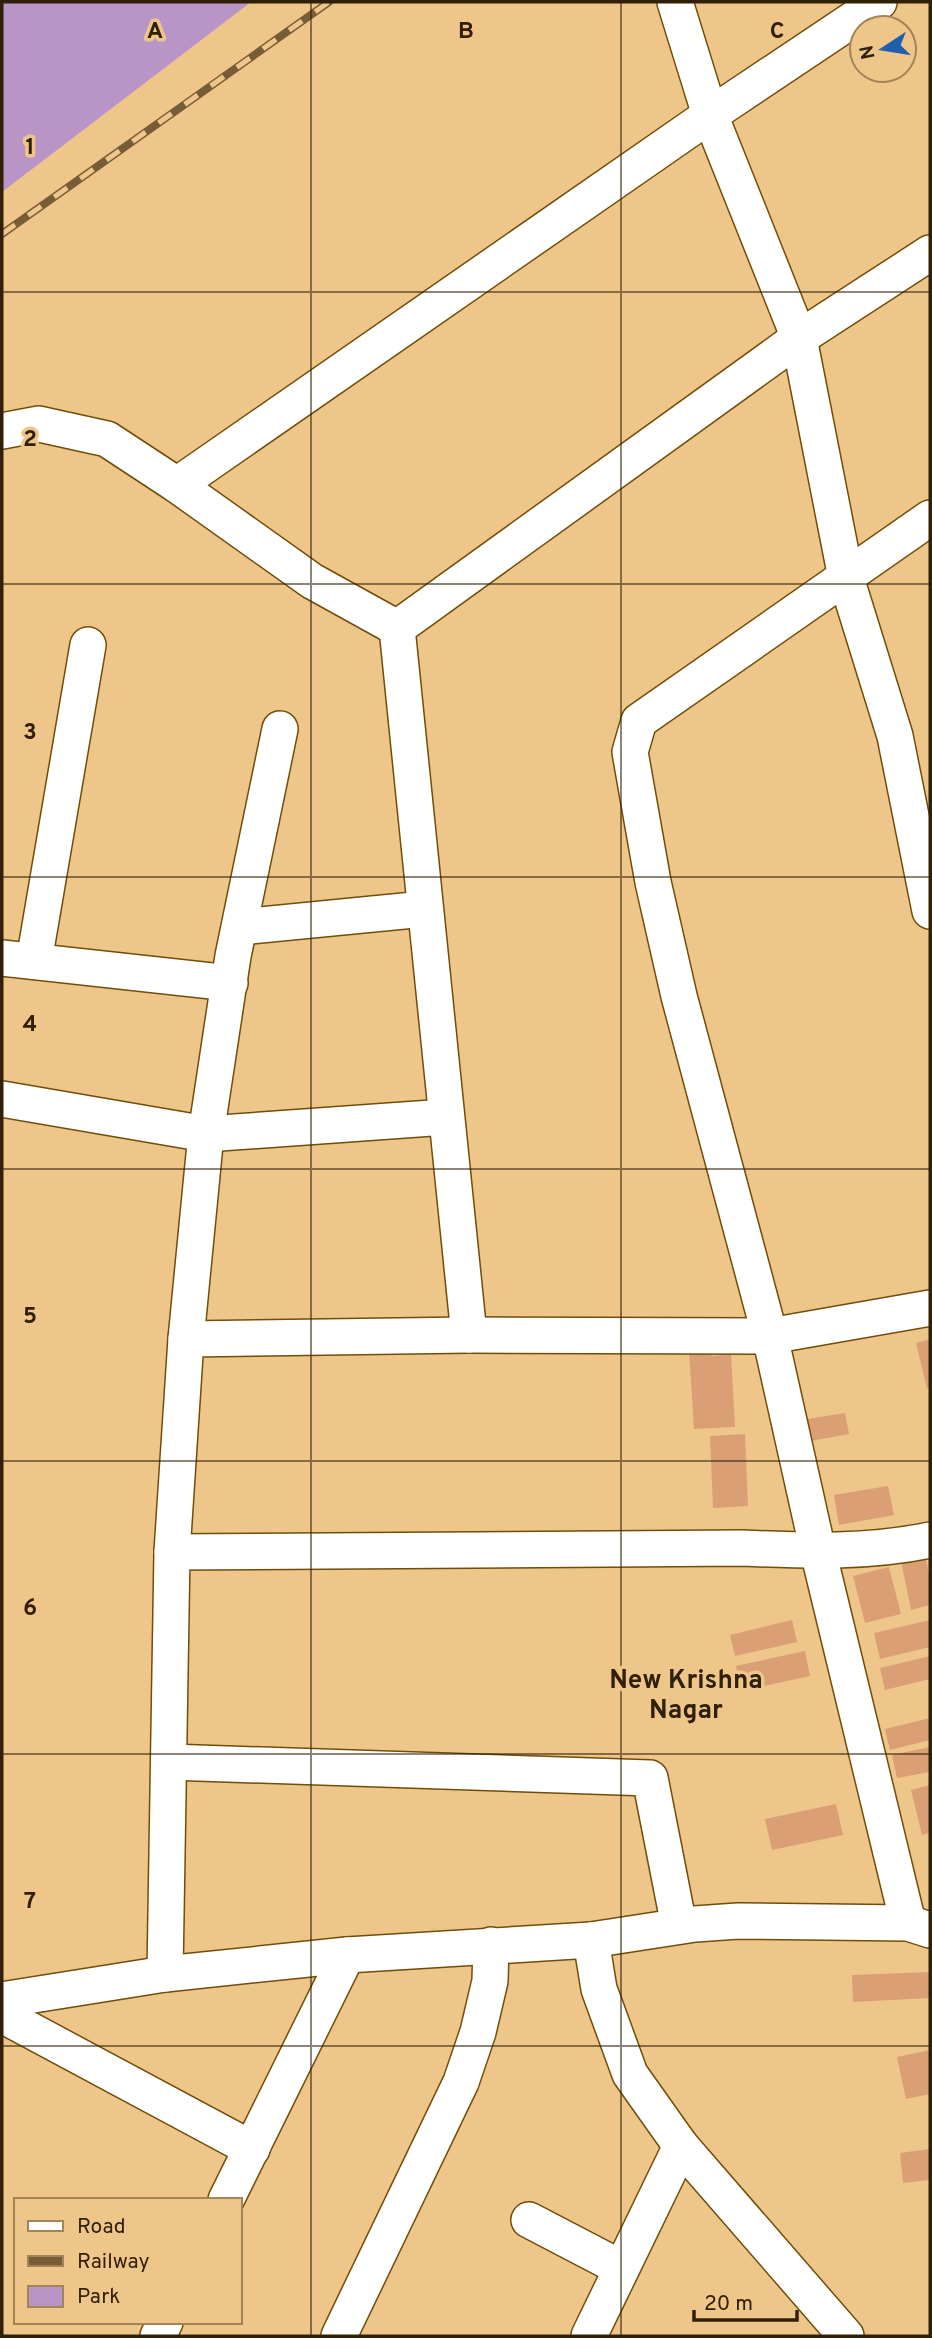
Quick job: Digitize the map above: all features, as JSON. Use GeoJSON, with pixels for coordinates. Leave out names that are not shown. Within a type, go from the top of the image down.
{"type":"FeatureCollection","features":[{"type":"Feature","properties":{"kind":"street"},"geometry":{"type":"LineString","coordinates":[[675,2],[710,115],[799,338],[846,578],[895,736],[917,777],[930,911]]}},
{"type":"Feature","properties":{"kind":"street"},"geometry":{"type":"LineString","coordinates":[[177,485],[710,115],[879,2]]}},
{"type":"Feature","properties":{"kind":"street"},"geometry":{"type":"LineString","coordinates":[[397,628],[799,338],[930,253]]}},
{"type":"Feature","properties":{"kind":"street"},"geometry":{"type":"LineString","coordinates":[[2,431],[39,424],[107,439],[312,581],[397,628]]}},
{"type":"Feature","properties":{"kind":"street"},"geometry":{"type":"LineString","coordinates":[[2,2000],[165,1974],[347,1955],[591,1940],[679,1926],[738,1921],[919,1926],[818,1551],[770,1336],[679,996],[653,882],[630,752],[639,721],[930,517]]}},
{"type":"Feature","properties":{"kind":"street"},"geometry":{"type":"LineString","coordinates":[[397,628],[469,1335]]}},
{"type":"Feature","properties":{"kind":"street"},"geometry":{"type":"LineString","coordinates":[[88,645],[18,959],[230,983]]}},
{"type":"Feature","properties":{"kind":"street"},"geometry":{"type":"LineString","coordinates":[[165,1974],[172,1552],[186,1339],[206,1134],[240,928],[280,729]]}},
{"type":"Feature","properties":{"kind":"street"},"geometry":{"type":"LineString","coordinates":[[240,928],[424,909]]}},
{"type":"Feature","properties":{"kind":"street"},"geometry":{"type":"LineString","coordinates":[[3,1108],[206,1134],[446,1117]]}},
{"type":"Feature","properties":{"kind":"street"},"geometry":{"type":"LineString","coordinates":[[186,1339],[469,1335],[770,1336],[930,1308]]}},
{"type":"Feature","properties":{"kind":"street"},"geometry":{"type":"LineString","coordinates":[[172,1552],[743,1548],[818,1551],[868,1549],[930,1540]]}},
{"type":"Feature","properties":{"kind":"street"},"geometry":{"type":"LineString","coordinates":[[169,1762],[650,1778],[679,1926]]}},
{"type":"Feature","properties":{"kind":"street"},"geometry":{"type":"LineString","coordinates":[[591,1940],[599,1989],[630,2074],[681,2146],[846,2336]]}},
{"type":"Feature","properties":{"kind":"street"},"geometry":{"type":"LineString","coordinates":[[339,2336],[461,2082],[478,2032],[489,1981],[491,1945]]}},
{"type":"Feature","properties":{"kind":"street"},"geometry":{"type":"LineString","coordinates":[[227,2198],[347,1955]]}},
{"type":"Feature","properties":{"kind":"street"},"geometry":{"type":"LineString","coordinates":[[2,2015],[252,2149]]}},
{"type":"Feature","properties":{"kind":"street"},"geometry":{"type":"LineString","coordinates":[[589,2336],[681,2146]]}},
{"type":"Feature","properties":{"kind":"street"},"geometry":{"type":"LineString","coordinates":[[529,2220],[621,2267]]}},
{"type":"Feature","properties":{"kind":"green space"},"geometry":{"type":"Polygon","coordinates":[[[2,2],[251,2],[2,192],[2,2]]]}},
{"type":"Feature","properties":{"kind":"building"},"geometry":{"type":"Polygon","coordinates":[[[930,1339],[930,1388],[927,1389],[916,1343],[930,1339]]]}},
{"type":"Feature","properties":{"kind":"building"},"geometry":{"type":"Polygon","coordinates":[[[711,1349],[712,1356],[731,1354],[735,1427],[694,1429],[689,1351],[711,1349]]]}},
{"type":"Feature","properties":{"kind":"building"},"geometry":{"type":"Polygon","coordinates":[[[845,1413],[849,1434],[811,1441],[807,1419],[845,1413]]]}},
{"type":"Feature","properties":{"kind":"building"},"geometry":{"type":"Polygon","coordinates":[[[745,1434],[748,1506],[713,1508],[710,1436],[745,1434]]]}},
{"type":"Feature","properties":{"kind":"building"},"geometry":{"type":"Polygon","coordinates":[[[888,1486],[894,1515],[839,1525],[834,1495],[888,1486]]]}},
{"type":"Feature","properties":{"kind":"building"},"geometry":{"type":"Polygon","coordinates":[[[925,1555],[930,1578],[930,1605],[911,1610],[901,1561],[925,1555]]]}},
{"type":"Feature","properties":{"kind":"building"},"geometry":{"type":"Polygon","coordinates":[[[889,1567],[901,1614],[865,1623],[853,1576],[889,1567]]]}},
{"type":"Feature","properties":{"kind":"building"},"geometry":{"type":"Polygon","coordinates":[[[792,1620],[797,1642],[735,1656],[730,1635],[792,1620]]]}},
{"type":"Feature","properties":{"kind":"building"},"geometry":{"type":"Polygon","coordinates":[[[930,1620],[930,1647],[880,1659],[874,1633],[930,1620]]]}},
{"type":"Feature","properties":{"kind":"building"},"geometry":{"type":"Polygon","coordinates":[[[805,1651],[810,1676],[741,1691],[736,1666],[805,1651]]]}},
{"type":"Feature","properties":{"kind":"building"},"geometry":{"type":"Polygon","coordinates":[[[930,1656],[930,1679],[885,1690],[880,1668],[930,1656]]]}},
{"type":"Feature","properties":{"kind":"building"},"geometry":{"type":"Polygon","coordinates":[[[930,1718],[930,1740],[890,1750],[885,1729],[930,1718]]]}},
{"type":"Feature","properties":{"kind":"building"},"geometry":{"type":"Polygon","coordinates":[[[930,1747],[930,1772],[897,1778],[892,1755],[930,1747]]]}},
{"type":"Feature","properties":{"kind":"building"},"geometry":{"type":"Polygon","coordinates":[[[930,1785],[930,1833],[922,1835],[911,1790],[930,1785]]]}},
{"type":"Feature","properties":{"kind":"building"},"geometry":{"type":"Polygon","coordinates":[[[836,1804],[843,1835],[772,1850],[765,1819],[836,1804]]]}},
{"type":"Feature","properties":{"kind":"building"},"geometry":{"type":"Polygon","coordinates":[[[930,1972],[930,1998],[853,2002],[852,1975],[930,1972]]]}},
{"type":"Feature","properties":{"kind":"building"},"geometry":{"type":"Polygon","coordinates":[[[930,2050],[930,2094],[906,2099],[897,2057],[930,2050]]]}},
{"type":"Feature","properties":{"kind":"building"},"geometry":{"type":"Polygon","coordinates":[[[930,2149],[930,2180],[903,2183],[900,2153],[930,2149]]]}},
{"type":"Feature","properties":{"kind":"railway"},"geometry":{"type":"LineString","coordinates":[[2,234],[329,2]]}},
{"type":"Feature","properties":{"kind":"district","name":"New Krishna Nagar"},"geometry":{"type":"Point","coordinates":[686,1696]}}]}
